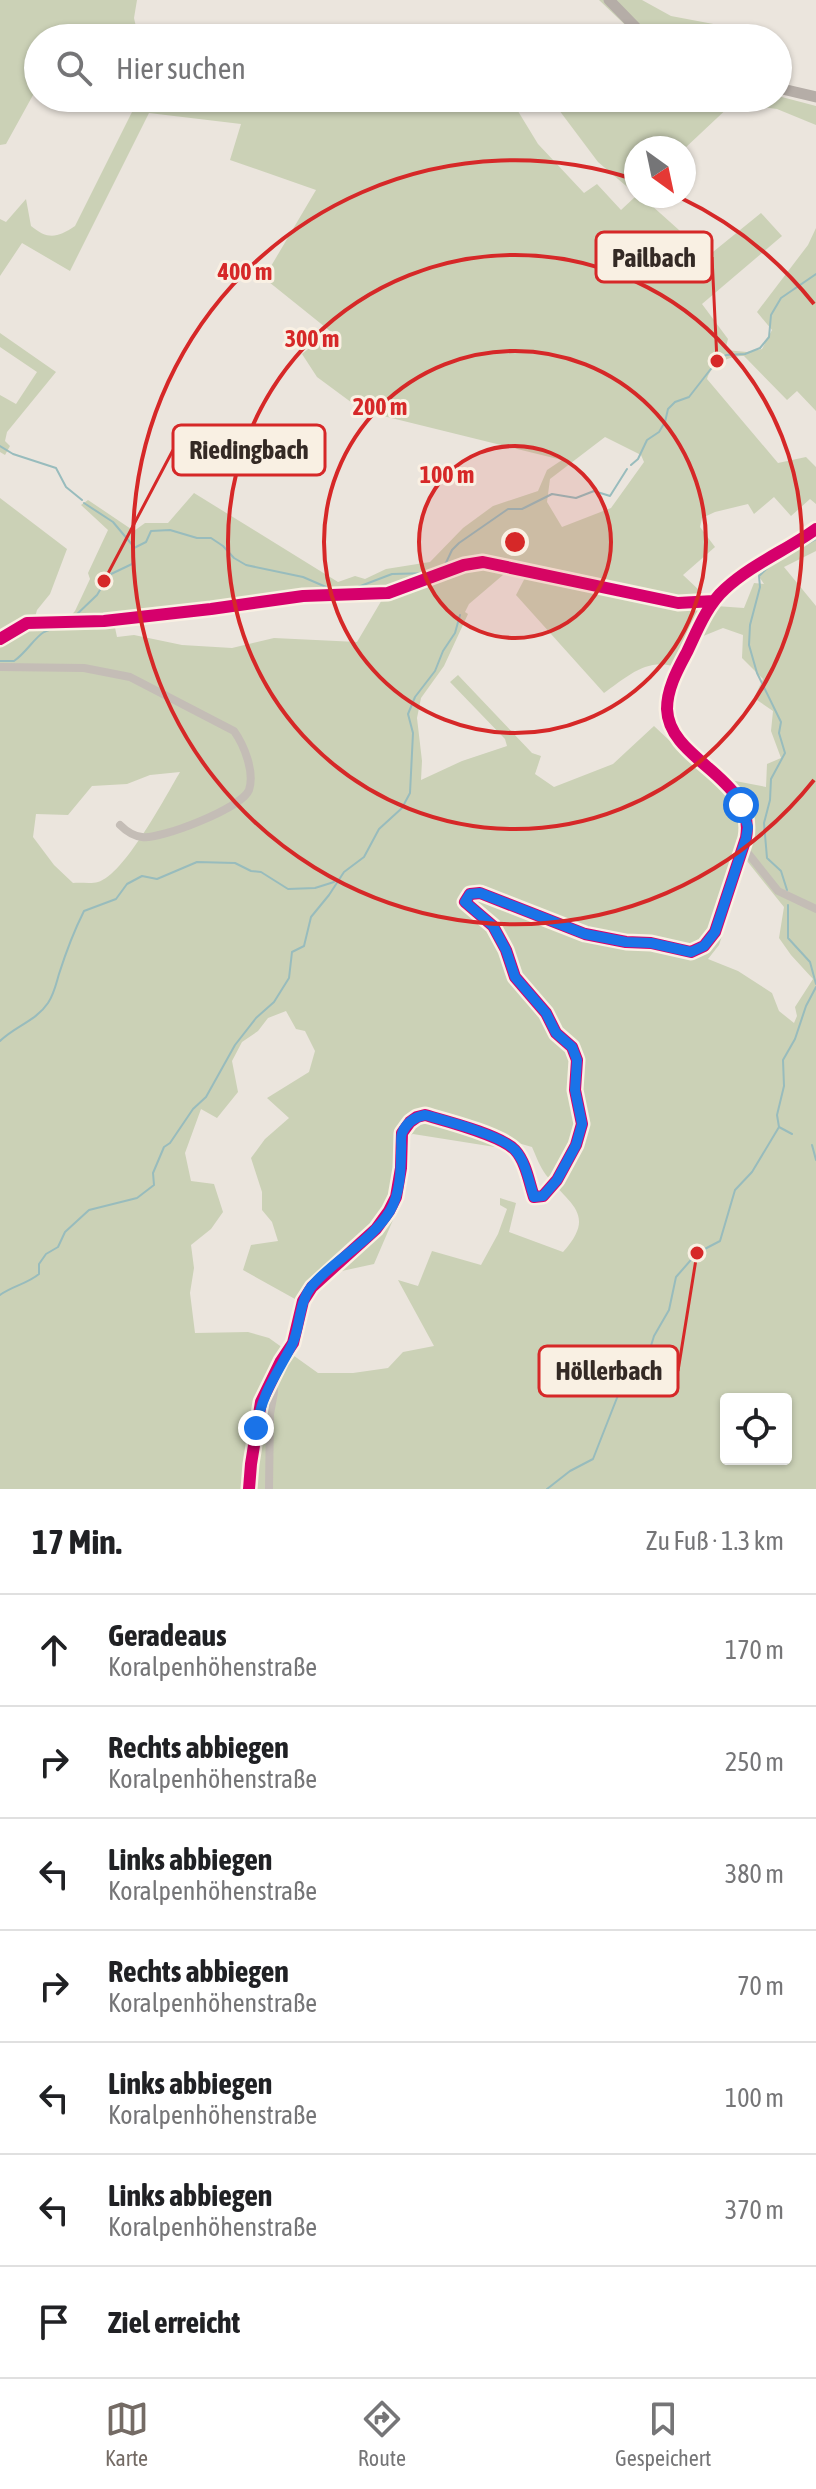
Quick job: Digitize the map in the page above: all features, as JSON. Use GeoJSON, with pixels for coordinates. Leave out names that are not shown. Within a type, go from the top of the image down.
{"type":"FeatureCollection","features":[{"type":"Feature","properties":{"kind":"main road"},"geometry":{"type":"LineString","coordinates":[[609,0],[632,24]]}},
{"type":"Feature","properties":{"kind":"main road"},"geometry":{"type":"LineString","coordinates":[[792,91],[816,97]]}},
{"type":"Feature","properties":{"kind":"street"},"geometry":{"type":"LineString","coordinates":[[249,1489],[261,1402],[293,1343],[303,1301],[312,1287],[376,1229],[389,1211],[396,1197],[401,1168],[402,1133],[410,1122],[425,1115],[501,1140],[515,1150],[522,1162],[534,1197],[543,1196],[557,1180],[576,1145],[582,1124],[575,1090],[577,1060],[572,1047],[556,1033],[546,1013],[515,977],[506,950],[493,926],[465,902],[470,894],[480,893],[585,934],[626,942],[651,943],[691,952],[704,946],[715,932],[748,827],[741,805],[726,783],[680,739],[671,725],[667,710],[669,690],[714,601],[752,568],[816,529]]}},
{"type":"Feature","properties":{"kind":"street"},"geometry":{"type":"LineString","coordinates":[[0,639],[27,623],[104,621],[303,596],[388,593],[464,565],[483,562],[678,603],[714,601]]}},
{"type":"Feature","properties":{"kind":"street"},"geometry":{"type":"LineString","coordinates":[[0,667],[84,668],[130,677],[234,731],[245,747],[249,774],[249,791],[239,802],[162,835],[143,838],[127,832],[120,825]]}},
{"type":"Feature","properties":{"kind":"street"},"geometry":{"type":"LineString","coordinates":[[743,847],[778,891],[816,909]]}},
{"type":"Feature","properties":{"kind":"street"},"geometry":{"type":"LineString","coordinates":[[269,1489],[272,1379]]}},
{"type":"Feature","properties":{"kind":"green space"},"geometry":{"type":"Polygon","coordinates":[[[0,0],[137,0],[135,24],[24,24],[24,111],[6,144],[0,145],[0,0]]]}},
{"type":"Feature","properties":{"kind":"green space"},"geometry":{"type":"Polygon","coordinates":[[[599,0],[642,0],[671,16],[713,24],[624,24],[599,0]]]}},
{"type":"Feature","properties":{"kind":"green space"},"geometry":{"type":"Polygon","coordinates":[[[792,100],[816,106],[816,125],[784,112],[792,112],[792,100]]]}},
{"type":"Feature","properties":{"kind":"green space"},"geometry":{"type":"Polygon","coordinates":[[[132,112],[519,112],[538,144],[584,193],[597,184],[621,210],[624,207],[654,208],[708,256],[761,213],[782,236],[702,304],[728,339],[725,350],[747,352],[762,349],[772,330],[757,312],[808,245],[816,228],[816,411],[797,391],[787,400],[744,356],[721,362],[712,369],[707,379],[778,463],[806,457],[816,467],[816,504],[810,499],[791,516],[774,497],[754,514],[748,504],[702,518],[700,527],[715,547],[683,575],[716,606],[744,608],[754,583],[764,584],[754,569],[816,532],[816,551],[784,567],[816,606],[816,1489],[0,1489],[0,498],[67,549],[50,594],[35,617],[68,619],[90,579],[88,573],[108,530],[81,505],[88,500],[134,531],[145,523],[168,523],[194,493],[338,582],[355,576],[365,579],[386,569],[430,562],[463,528],[493,506],[538,491],[547,470],[562,460],[363,411],[317,377],[302,354],[330,331],[264,278],[316,190],[230,160],[241,124],[149,113],[70,271],[22,243],[0,276],[0,219],[6,222],[26,199],[31,226],[43,234],[58,235],[75,226],[132,112]],[[605,437],[550,479],[547,502],[562,527],[611,508],[644,462],[641,455],[605,437]],[[510,569],[469,604],[465,612],[468,614],[444,666],[421,698],[417,718],[421,780],[462,761],[507,746],[505,739],[450,682],[458,675],[532,753],[541,756],[535,774],[554,787],[613,764],[654,726],[702,771],[716,768],[730,780],[766,787],[767,764],[781,758],[771,731],[773,711],[754,698],[763,679],[742,658],[743,635],[723,628],[686,643],[672,666],[644,667],[604,693],[516,595],[527,574],[510,569]],[[383,598],[284,601],[114,623],[117,637],[134,635],[182,645],[232,648],[274,638],[357,642],[383,598]],[[180,772],[150,775],[127,784],[92,786],[68,815],[36,814],[33,837],[54,865],[73,883],[98,882],[120,865],[132,850],[180,772]],[[747,861],[719,945],[708,959],[738,971],[772,993],[779,1011],[794,1023],[797,1016],[795,1007],[813,979],[779,938],[784,907],[747,861]],[[286,1011],[268,1018],[258,1031],[242,1042],[232,1061],[238,1092],[217,1118],[201,1109],[185,1153],[191,1181],[214,1184],[223,1212],[211,1229],[191,1245],[194,1268],[190,1293],[195,1333],[248,1332],[269,1338],[318,1373],[353,1373],[388,1368],[403,1352],[434,1346],[398,1280],[418,1286],[432,1251],[481,1265],[507,1209],[500,1205],[500,1198],[516,1203],[509,1232],[563,1252],[573,1239],[579,1219],[571,1203],[546,1175],[532,1147],[518,1143],[496,1144],[495,1147],[413,1134],[405,1137],[404,1177],[399,1206],[374,1264],[328,1274],[304,1304],[243,1270],[251,1245],[278,1241],[272,1222],[262,1210],[262,1192],[251,1158],[265,1139],[289,1118],[267,1098],[309,1072],[315,1051],[305,1031],[296,1029],[286,1011]]]}},
{"type":"Feature","properties":{"kind":"green space"},"geometry":{"type":"Polygon","coordinates":[[[560,112],[723,112],[696,138],[624,136],[624,184],[598,162],[560,112]]]}},
{"type":"Feature","properties":{"kind":"green space"},"geometry":{"type":"Polygon","coordinates":[[[0,333],[56,372],[7,432],[5,441],[10,446],[5,455],[0,452],[0,395],[16,404],[37,372],[0,347],[0,333]]]}},
{"type":"Feature","properties":{"kind":"waterway"},"geometry":{"type":"LineString","coordinates":[[631,465],[638,459],[647,440],[659,432],[668,409],[675,402],[689,397],[717,361],[726,355],[745,354],[760,348],[769,337],[771,315],[781,298],[816,274]]}},
{"type":"Feature","properties":{"kind":"waterway"},"geometry":{"type":"LineString","coordinates":[[0,446],[13,454],[56,468],[66,487],[82,500]]}},
{"type":"Feature","properties":{"kind":"waterway"},"geometry":{"type":"LineString","coordinates":[[134,548],[146,542],[151,531],[170,530],[197,538],[211,538],[246,565],[303,577],[333,590],[350,590],[392,574],[432,573],[444,567],[459,543],[508,509],[522,509],[552,494],[576,498],[594,491],[610,496],[627,469]]}},
{"type":"Feature","properties":{"kind":"waterway"},"geometry":{"type":"LineString","coordinates":[[84,503],[113,522],[134,547]]}},
{"type":"Feature","properties":{"kind":"waterway"},"geometry":{"type":"LineString","coordinates":[[787,890],[781,871],[767,858],[764,823],[771,779],[785,753],[779,733],[781,722],[757,673],[749,645],[750,625],[760,587],[759,576],[776,560],[816,539]]}},
{"type":"Feature","properties":{"kind":"waterway"},"geometry":{"type":"LineString","coordinates":[[73,618],[97,595],[109,575],[132,564],[134,550]]}},
{"type":"Feature","properties":{"kind":"waterway"},"geometry":{"type":"LineString","coordinates":[[0,1295],[39,1274],[39,1264],[46,1254],[58,1247],[65,1232],[89,1210],[137,1198],[154,1185],[153,1173],[164,1147],[206,1097],[235,1045],[256,1018],[274,1002],[289,978],[292,952],[304,946],[311,917],[344,872],[364,857],[379,829],[402,808],[410,793],[413,733],[408,714],[415,697],[435,671],[455,633],[460,615]]}},
{"type":"Feature","properties":{"kind":"waterway"},"geometry":{"type":"LineString","coordinates":[[0,661],[14,661],[44,632],[65,626]]}},
{"type":"Feature","properties":{"kind":"waterway"},"geometry":{"type":"LineString","coordinates":[[0,1041],[38,1014],[48,1003],[84,911],[116,899],[127,884],[142,876],[157,879],[197,862],[235,863],[261,872],[288,889],[315,888],[334,882]]}},
{"type":"Feature","properties":{"kind":"waterway"},"geometry":{"type":"LineString","coordinates":[[788,905],[788,938],[810,962],[816,984]]}},
{"type":"Feature","properties":{"kind":"waterway"},"geometry":{"type":"LineString","coordinates":[[547,1489],[570,1471],[593,1459],[624,1380],[646,1362],[654,1336],[669,1310],[676,1277],[697,1253],[720,1241],[735,1190],[752,1172],[779,1127],[777,1115],[784,1086],[783,1060],[816,987]]}},
{"type":"Feature","properties":{"kind":"waterway"},"geometry":{"type":"LineString","coordinates":[[779,1127],[792,1134]]}},
{"type":"Feature","properties":{"kind":"waterway"},"geometry":{"type":"LineString","coordinates":[[812,1145],[816,1160]]}},
{"type":"Feature","properties":{"kind":"cycle path"},"geometry":{"type":"LineString","coordinates":[[249,1489],[261,1402],[293,1343],[303,1301],[312,1287],[376,1229],[389,1211],[396,1197],[401,1168],[402,1133],[410,1122],[425,1115],[473,1129],[508,1144],[522,1160],[534,1197],[543,1196],[557,1180],[576,1145],[582,1124],[575,1090],[577,1060],[572,1047],[556,1033],[546,1013],[515,977],[506,950],[493,926],[465,902],[470,894],[480,893],[585,934],[626,942],[651,943],[691,952],[704,946],[715,932],[746,838],[746,817],[739,800],[726,784],[682,743],[671,727],[667,709],[669,694],[699,627],[719,595],[735,580],[816,529]]}},
{"type":"Feature","properties":{"kind":"cycle path"},"geometry":{"type":"LineString","coordinates":[[0,639],[27,623],[104,621],[303,596],[388,593],[464,565],[483,562],[678,603],[714,601]]}},
{"type":"Feature","properties":{"kind":"place","name":"Pailbach"},"geometry":{"type":"Point","coordinates":[717,361]}},
{"type":"Feature","properties":{"kind":"place","name":"Riedingbach"},"geometry":{"type":"Point","coordinates":[104,581]}},
{"type":"Feature","properties":{"kind":"place","name":"Höllerbach"},"geometry":{"type":"Point","coordinates":[697,1253]}},
{"type":"Feature","properties":{"kind":"route"},"geometry":{"type":"LineString","coordinates":[[256,1428],[261,1402],[293,1343],[303,1301],[312,1287],[376,1229],[389,1211],[396,1197],[401,1168],[402,1133],[410,1122],[425,1115],[501,1140],[515,1150],[522,1162],[534,1197],[543,1196],[557,1180],[576,1145],[582,1124],[575,1090],[577,1060],[572,1047],[556,1033],[546,1013],[515,977],[506,950],[493,926],[465,902],[470,894],[480,893],[585,934],[691,952],[699,950],[715,932],[746,838],[748,827],[741,805]]}}]}
